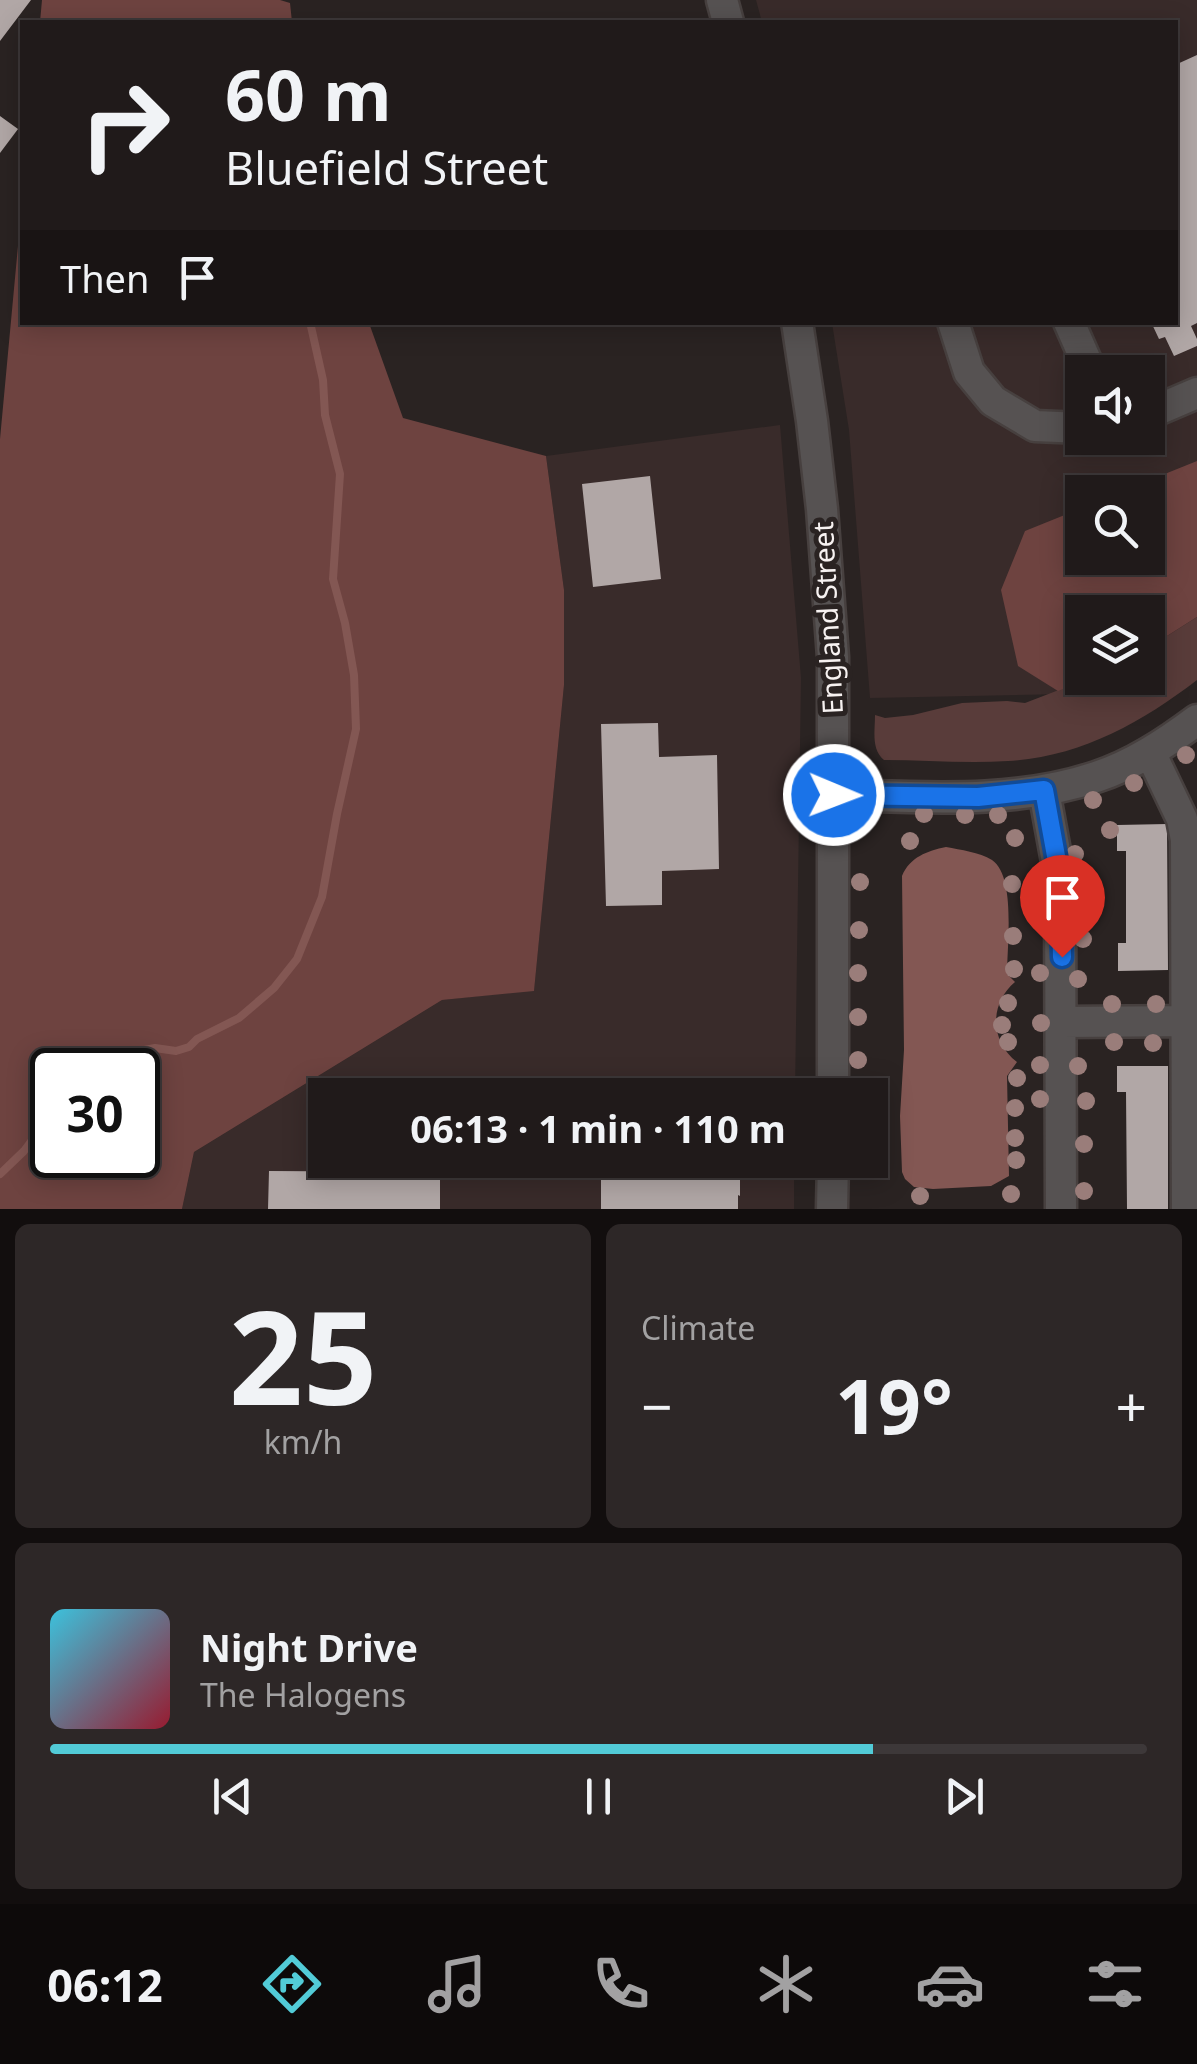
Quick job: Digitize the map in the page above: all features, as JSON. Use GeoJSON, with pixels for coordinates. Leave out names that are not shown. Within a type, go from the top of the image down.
{"type":"FeatureCollection","features":[{"type":"Feature","properties":{"kind":"street","name":"England Street"},"geometry":{"type":"LineString","coordinates":[[797,325],[822,509],[833,657],[833,1078]]}},
{"type":"Feature","properties":{"kind":"street"},"geometry":{"type":"LineString","coordinates":[[954,325],[969,372],[993,401],[1034,426],[1065,427]]}},
{"type":"Feature","properties":{"kind":"street"},"geometry":{"type":"LineString","coordinates":[[1069,325],[1083,355]]}},
{"type":"Feature","properties":{"kind":"street"},"geometry":{"type":"LineString","coordinates":[[1165,407],[1197,393]]}},
{"type":"Feature","properties":{"kind":"street"},"geometry":{"type":"LineString","coordinates":[[834,795],[978,797],[1044,790],[1125,766],[1197,720]]}},
{"type":"Feature","properties":{"kind":"street"},"geometry":{"type":"LineString","coordinates":[[1150,752],[1182,819],[1186,840],[1192,1021],[1187,1209]]}},
{"type":"Feature","properties":{"kind":"street"},"geometry":{"type":"LineString","coordinates":[[1044,790],[1060,878],[1062,1209]]}},
{"type":"Feature","properties":{"kind":"street"},"geometry":{"type":"LineString","coordinates":[[1062,1022],[1192,1021]]}},
{"type":"Feature","properties":{"kind":"street"},"geometry":{"type":"LineString","coordinates":[[832,1209],[833,1178]]}},
{"type":"Feature","properties":{"kind":"shaded area"},"geometry":{"type":"Polygon","coordinates":[[[42,0],[280,0],[290,3],[292,20],[40,20],[42,0]]]}},
{"type":"Feature","properties":{"kind":"shaded area"},"geometry":{"type":"Polygon","coordinates":[[[756,0],[1197,0],[1197,606],[1165,610],[1165,595],[1065,595],[1064,694],[870,698],[849,430],[832,325],[1178,325],[1178,20],[761,20],[756,0]]]}},
{"type":"Feature","properties":{"kind":"shaded area"},"geometry":{"type":"Polygon","coordinates":[[[20,224],[20,325],[370,325],[403,418],[546,456],[564,590],[564,685],[534,991],[442,1000],[315,1078],[308,1078],[308,1082],[194,1152],[182,1209],[0,1209],[0,439],[20,224]]]}},
{"type":"Feature","properties":{"kind":"shaded area"},"geometry":{"type":"Polygon","coordinates":[[[780,425],[801,678],[795,1078],[315,1078],[442,1000],[534,990],[564,685],[564,590],[546,456],[780,425]]]}},
{"type":"Feature","properties":{"kind":"shaded area"},"geometry":{"type":"Polygon","coordinates":[[[1197,461],[1197,617],[1165,637],[1165,595],[1065,595],[1065,688],[1058,691],[1018,666],[1001,590],[1025,531],[1065,515],[1065,575],[1165,575],[1162,475],[1197,461]]]}},
{"type":"Feature","properties":{"kind":"shaded area"},"geometry":{"type":"Polygon","coordinates":[[[1197,617],[1197,680],[1132,723],[1085,745],[1008,761],[884,760],[877,751],[875,715],[913,715],[962,703],[1025,703],[1065,688],[1065,695],[1165,695],[1165,637],[1197,617]]]}},
{"type":"Feature","properties":{"kind":"shaded area"},"geometry":{"type":"Polygon","coordinates":[[[946,847],[976,853],[1000,868],[1007,896],[1007,974],[1015,982],[1001,1001],[996,1022],[1002,1044],[1017,1062],[1007,1076],[1009,1176],[991,1186],[933,1189],[914,1187],[902,1172],[902,876],[920,856],[946,847]]]}},
{"type":"Feature","properties":{"kind":"shaded area"},"geometry":{"type":"Polygon","coordinates":[[[308,1082],[308,1178],[794,1178],[794,1209],[182,1209],[194,1152],[308,1082]]]}},
{"type":"Feature","properties":{"kind":"building"},"geometry":{"type":"Polygon","coordinates":[[[0,0],[31,0],[0,41],[0,0]]]}},
{"type":"Feature","properties":{"kind":"building"},"geometry":{"type":"Polygon","coordinates":[[[1197,55],[1197,323],[1191,326],[1197,346],[1174,356],[1165,337],[1159,339],[1152,325],[1178,325],[1178,64],[1197,55]]]}},
{"type":"Feature","properties":{"kind":"building"},"geometry":{"type":"Polygon","coordinates":[[[0,116],[18,129],[0,153],[0,116]]]}},
{"type":"Feature","properties":{"kind":"building"},"geometry":{"type":"Polygon","coordinates":[[[650,476],[661,579],[593,587],[582,484],[650,476]]]}},
{"type":"Feature","properties":{"kind":"building"},"geometry":{"type":"Polygon","coordinates":[[[658,723],[659,757],[717,755],[719,869],[662,871],[662,905],[606,906],[601,724],[658,723]]]}},
{"type":"Feature","properties":{"kind":"building"},"geometry":{"type":"Polygon","coordinates":[[[1167,824],[1168,970],[1118,971],[1118,943],[1126,943],[1126,851],[1117,851],[1117,825],[1167,824]]]}},
{"type":"Feature","properties":{"kind":"building"},"geometry":{"type":"Polygon","coordinates":[[[1117,1066],[1168,1066],[1168,1209],[1127,1209],[1126,1092],[1117,1092],[1117,1066]]]}},
{"type":"Feature","properties":{"kind":"building"},"geometry":{"type":"Polygon","coordinates":[[[269,1171],[308,1171],[308,1178],[440,1178],[440,1209],[268,1209],[269,1171]]]}},
{"type":"Feature","properties":{"kind":"building"},"geometry":{"type":"Polygon","coordinates":[[[601,1178],[740,1178],[738,1209],[601,1209],[601,1178]]]}},
{"type":"Feature","properties":{"kind":"waterway"},"geometry":{"type":"LineString","coordinates":[[160,1049],[176,1051],[189,1047],[239,1018],[274,988],[297,959],[322,897],[356,729],[354,675],[333,579],[340,474],[325,415],[323,380],[311,325]]}},
{"type":"Feature","properties":{"kind":"waterway"},"geometry":{"type":"LineString","coordinates":[[0,1174],[30,1143]]}},
{"type":"Feature","properties":{"kind":"route"},"geometry":{"type":"LineString","coordinates":[[834,795],[978,797],[1044,790],[1060,878],[1062,957]]}}]}
